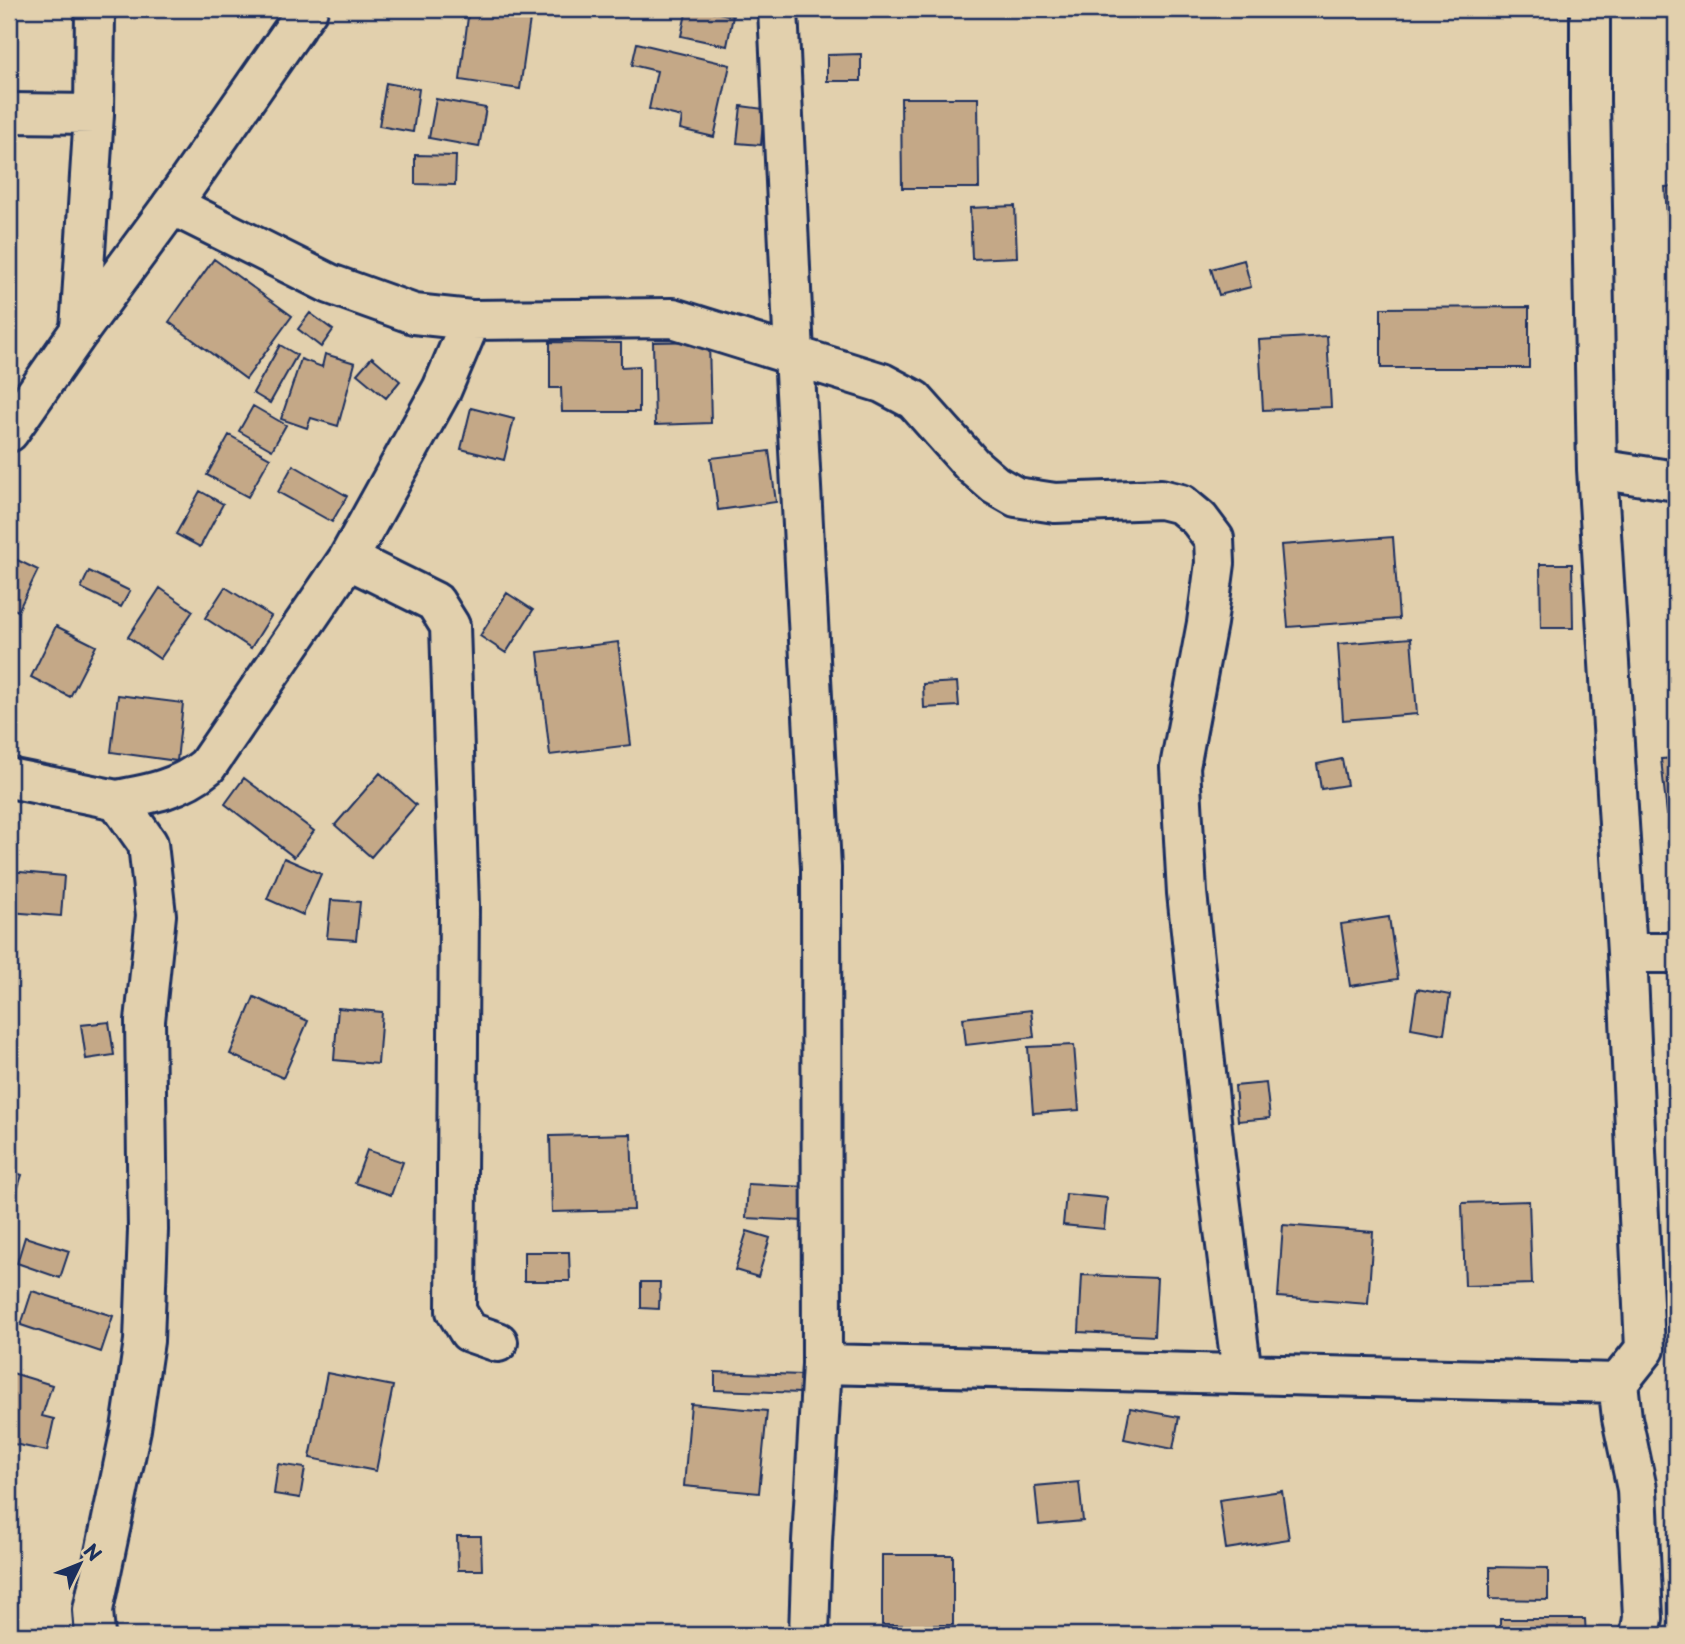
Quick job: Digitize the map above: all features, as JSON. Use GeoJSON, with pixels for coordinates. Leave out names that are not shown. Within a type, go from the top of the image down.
{"type":"FeatureCollection","features":[{"type":"Feature","properties":{"kind":"street"},"geometry":{"type":"LineString","coordinates":[[80,330],[93,114],[95,9]]}},
{"type":"Feature","properties":{"kind":"street"},"geometry":{"type":"LineString","coordinates":[[9,432],[308,9]]}},
{"type":"Feature","properties":{"kind":"street"},"geometry":{"type":"LineString","coordinates":[[778,9],[793,354],[821,868],[822,1364],[811,1541],[809,1635]]}},
{"type":"Feature","properties":{"kind":"street"},"geometry":{"type":"LineString","coordinates":[[1590,9],[1597,469],[1627,953],[1645,1349],[1618,1383],[1622,1419],[1637,1489],[1643,1618],[1640,1635]]}},
{"type":"Feature","properties":{"kind":"street"},"geometry":{"type":"LineString","coordinates":[[9,113],[93,114]]}},
{"type":"Feature","properties":{"kind":"street"},"geometry":{"type":"LineString","coordinates":[[172,205],[330,284],[414,314],[471,320],[673,317],[882,383],[914,400],[972,465],[995,485],[1016,497],[1055,503],[1161,499],[1181,504],[1199,519],[1214,539],[1215,563],[1180,766],[1187,893],[1214,1157],[1242,1374]]}},
{"type":"Feature","properties":{"kind":"street"},"geometry":{"type":"LineString","coordinates":[[9,778],[117,800],[159,792],[191,779],[207,766],[348,559],[442,388],[471,320]]}},
{"type":"Feature","properties":{"kind":"street"},"geometry":{"type":"LineString","coordinates":[[1597,469],[1676,481]]}},
{"type":"Feature","properties":{"kind":"street"},"geometry":{"type":"LineString","coordinates":[[348,559],[435,602],[450,626],[458,906],[456,1311],[469,1332],[498,1342]]}},
{"type":"Feature","properties":{"kind":"street"},"geometry":{"type":"LineString","coordinates":[[86,1627],[131,1429],[144,1341],[148,1230],[145,1021],[156,915],[148,844],[117,800]]}},
{"type":"Feature","properties":{"kind":"street"},"geometry":{"type":"LineString","coordinates":[[1627,953],[1676,953]]}},
{"type":"Feature","properties":{"kind":"street"},"geometry":{"type":"LineString","coordinates":[[822,1364],[1618,1383]]}},
{"type":"Feature","properties":{"kind":"building"},"geometry":{"type":"Polygon","coordinates":[[[469,9],[531,12],[520,89],[460,80],[469,9]]]}},
{"type":"Feature","properties":{"kind":"building"},"geometry":{"type":"Polygon","coordinates":[[[687,9],[733,16],[727,46],[681,36],[687,9]]]}},
{"type":"Feature","properties":{"kind":"building"},"geometry":{"type":"Polygon","coordinates":[[[637,43],[730,65],[714,137],[680,129],[682,117],[649,109],[657,71],[632,65],[637,43]]]}},
{"type":"Feature","properties":{"kind":"building"},"geometry":{"type":"Polygon","coordinates":[[[861,54],[861,81],[827,81],[827,55],[861,54]]]}},
{"type":"Feature","properties":{"kind":"building"},"geometry":{"type":"Polygon","coordinates":[[[386,83],[419,89],[413,132],[379,126],[386,83]]]}},
{"type":"Feature","properties":{"kind":"building"},"geometry":{"type":"Polygon","coordinates":[[[901,98],[978,98],[979,188],[902,188],[901,98]]]}},
{"type":"Feature","properties":{"kind":"building"},"geometry":{"type":"Polygon","coordinates":[[[436,99],[486,108],[479,147],[429,138],[436,99]]]}},
{"type":"Feature","properties":{"kind":"building"},"geometry":{"type":"Polygon","coordinates":[[[741,106],[764,109],[761,145],[737,143],[741,106]]]}},
{"type":"Feature","properties":{"kind":"building"},"geometry":{"type":"Polygon","coordinates":[[[415,155],[456,156],[455,185],[415,184],[415,155]]]}},
{"type":"Feature","properties":{"kind":"building"},"geometry":{"type":"Polygon","coordinates":[[[1676,186],[1676,231],[1668,231],[1665,187],[1676,186]]]}},
{"type":"Feature","properties":{"kind":"building"},"geometry":{"type":"Polygon","coordinates":[[[1015,206],[1017,257],[972,259],[970,208],[1015,206]]]}},
{"type":"Feature","properties":{"kind":"building"},"geometry":{"type":"Polygon","coordinates":[[[214,259],[292,316],[246,379],[169,322],[214,259]]]}},
{"type":"Feature","properties":{"kind":"building"},"geometry":{"type":"Polygon","coordinates":[[[1244,260],[1251,287],[1219,295],[1211,269],[1244,260]]]}},
{"type":"Feature","properties":{"kind":"building"},"geometry":{"type":"Polygon","coordinates":[[[1529,307],[1529,368],[1381,368],[1381,308],[1529,307]]]}},
{"type":"Feature","properties":{"kind":"building"},"geometry":{"type":"Polygon","coordinates":[[[310,313],[333,330],[321,347],[298,329],[310,313]]]}},
{"type":"Feature","properties":{"kind":"building"},"geometry":{"type":"Polygon","coordinates":[[[1327,336],[1331,407],[1263,410],[1259,340],[1327,336]]]}},
{"type":"Feature","properties":{"kind":"building"},"geometry":{"type":"Polygon","coordinates":[[[709,341],[711,423],[655,425],[653,342],[709,341]]]}},
{"type":"Feature","properties":{"kind":"building"},"geometry":{"type":"Polygon","coordinates":[[[550,342],[621,343],[621,367],[639,366],[639,412],[562,412],[561,388],[550,388],[550,342]]]}},
{"type":"Feature","properties":{"kind":"building"},"geometry":{"type":"Polygon","coordinates":[[[280,345],[297,355],[270,403],[253,393],[280,345]]]}},
{"type":"Feature","properties":{"kind":"building"},"geometry":{"type":"Polygon","coordinates":[[[325,354],[355,363],[338,426],[311,418],[307,428],[281,419],[301,359],[322,367],[325,354]]]}},
{"type":"Feature","properties":{"kind":"building"},"geometry":{"type":"Polygon","coordinates":[[[372,357],[400,381],[386,398],[357,374],[372,357]]]}},
{"type":"Feature","properties":{"kind":"building"},"geometry":{"type":"Polygon","coordinates":[[[253,406],[286,425],[272,450],[239,431],[253,406]]]}},
{"type":"Feature","properties":{"kind":"building"},"geometry":{"type":"Polygon","coordinates":[[[471,408],[514,419],[504,460],[461,449],[471,408]]]}},
{"type":"Feature","properties":{"kind":"building"},"geometry":{"type":"Polygon","coordinates":[[[229,435],[270,458],[248,497],[207,475],[229,435]]]}},
{"type":"Feature","properties":{"kind":"building"},"geometry":{"type":"Polygon","coordinates":[[[769,451],[776,502],[718,510],[711,458],[769,451]]]}},
{"type":"Feature","properties":{"kind":"building"},"geometry":{"type":"Polygon","coordinates":[[[293,465],[347,496],[332,522],[278,492],[293,465]]]}},
{"type":"Feature","properties":{"kind":"building"},"geometry":{"type":"Polygon","coordinates":[[[200,491],[223,504],[200,547],[176,534],[200,491]]]}},
{"type":"Feature","properties":{"kind":"building"},"geometry":{"type":"Polygon","coordinates":[[[1393,537],[1399,619],[1288,627],[1281,545],[1393,537]]]}},
{"type":"Feature","properties":{"kind":"building"},"geometry":{"type":"Polygon","coordinates":[[[9,556],[38,570],[18,611],[9,607],[9,556]]]}},
{"type":"Feature","properties":{"kind":"building"},"geometry":{"type":"Polygon","coordinates":[[[1540,564],[1572,564],[1573,628],[1541,628],[1540,564]]]}},
{"type":"Feature","properties":{"kind":"building"},"geometry":{"type":"Polygon","coordinates":[[[89,571],[130,591],[121,607],[81,588],[89,571]]]}},
{"type":"Feature","properties":{"kind":"building"},"geometry":{"type":"Polygon","coordinates":[[[225,587],[271,616],[251,648],[205,618],[225,587]]]}},
{"type":"Feature","properties":{"kind":"building"},"geometry":{"type":"Polygon","coordinates":[[[160,588],[193,611],[160,659],[128,637],[160,588]]]}},
{"type":"Feature","properties":{"kind":"building"},"geometry":{"type":"Polygon","coordinates":[[[507,593],[533,610],[506,653],[480,636],[507,593]]]}},
{"type":"Feature","properties":{"kind":"building"},"geometry":{"type":"Polygon","coordinates":[[[56,626],[96,646],[70,697],[31,677],[56,626]]]}},
{"type":"Feature","properties":{"kind":"building"},"geometry":{"type":"Polygon","coordinates":[[[1411,638],[1417,714],[1343,720],[1338,644],[1411,638]]]}},
{"type":"Feature","properties":{"kind":"building"},"geometry":{"type":"Polygon","coordinates":[[[618,642],[631,745],[550,755],[538,652],[618,642]]]}},
{"type":"Feature","properties":{"kind":"building"},"geometry":{"type":"Polygon","coordinates":[[[957,682],[959,706],[924,708],[923,684],[957,682]]]}},
{"type":"Feature","properties":{"kind":"building"},"geometry":{"type":"Polygon","coordinates":[[[118,695],[183,703],[177,761],[111,752],[118,695]]]}},
{"type":"Feature","properties":{"kind":"building"},"geometry":{"type":"Polygon","coordinates":[[[1676,758],[1676,813],[1667,814],[1661,759],[1676,758]]]}},
{"type":"Feature","properties":{"kind":"building"},"geometry":{"type":"Polygon","coordinates":[[[1342,759],[1347,785],[1321,789],[1317,764],[1342,759]]]}},
{"type":"Feature","properties":{"kind":"building"},"geometry":{"type":"Polygon","coordinates":[[[380,773],[416,805],[371,857],[335,825],[380,773]]]}},
{"type":"Feature","properties":{"kind":"building"},"geometry":{"type":"Polygon","coordinates":[[[244,778],[314,831],[294,857],[225,804],[244,778]]]}},
{"type":"Feature","properties":{"kind":"building"},"geometry":{"type":"Polygon","coordinates":[[[284,858],[321,874],[303,915],[267,899],[284,858]]]}},
{"type":"Feature","properties":{"kind":"building"},"geometry":{"type":"Polygon","coordinates":[[[9,871],[64,876],[61,916],[9,912],[9,871]]]}},
{"type":"Feature","properties":{"kind":"building"},"geometry":{"type":"Polygon","coordinates":[[[331,900],[360,902],[356,940],[327,938],[331,900]]]}},
{"type":"Feature","properties":{"kind":"building"},"geometry":{"type":"Polygon","coordinates":[[[1389,917],[1398,979],[1350,986],[1341,924],[1389,917]]]}},
{"type":"Feature","properties":{"kind":"building"},"geometry":{"type":"Polygon","coordinates":[[[1417,989],[1450,995],[1444,1034],[1411,1028],[1417,989]]]}},
{"type":"Feature","properties":{"kind":"building"},"geometry":{"type":"Polygon","coordinates":[[[254,997],[308,1021],[283,1078],[230,1054],[254,997]]]}},
{"type":"Feature","properties":{"kind":"building"},"geometry":{"type":"Polygon","coordinates":[[[338,1008],[382,1012],[378,1064],[334,1060],[338,1008]]]}},
{"type":"Feature","properties":{"kind":"building"},"geometry":{"type":"Polygon","coordinates":[[[1031,1010],[1034,1037],[966,1045],[963,1018],[1031,1010]]]}},
{"type":"Feature","properties":{"kind":"building"},"geometry":{"type":"Polygon","coordinates":[[[109,1022],[114,1055],[86,1059],[81,1025],[109,1022]]]}},
{"type":"Feature","properties":{"kind":"building"},"geometry":{"type":"Polygon","coordinates":[[[1074,1045],[1079,1110],[1033,1113],[1028,1047],[1074,1045]]]}},
{"type":"Feature","properties":{"kind":"building"},"geometry":{"type":"Polygon","coordinates":[[[1266,1083],[1270,1118],[1238,1121],[1235,1086],[1266,1083]]]}},
{"type":"Feature","properties":{"kind":"building"},"geometry":{"type":"Polygon","coordinates":[[[631,1134],[634,1210],[552,1212],[550,1136],[631,1134]]]}},
{"type":"Feature","properties":{"kind":"building"},"geometry":{"type":"Polygon","coordinates":[[[367,1150],[403,1162],[391,1195],[355,1183],[367,1150]]]}},
{"type":"Feature","properties":{"kind":"building"},"geometry":{"type":"Polygon","coordinates":[[[9,1171],[22,1175],[13,1203],[9,1201],[9,1171]]]}},
{"type":"Feature","properties":{"kind":"building"},"geometry":{"type":"Polygon","coordinates":[[[748,1184],[806,1187],[804,1221],[746,1218],[748,1184]]]}},
{"type":"Feature","properties":{"kind":"building"},"geometry":{"type":"Polygon","coordinates":[[[1066,1194],[1107,1198],[1104,1229],[1063,1225],[1066,1194]]]}},
{"type":"Feature","properties":{"kind":"building"},"geometry":{"type":"Polygon","coordinates":[[[1529,1201],[1532,1284],[1465,1286],[1462,1203],[1529,1201]]]}},
{"type":"Feature","properties":{"kind":"building"},"geometry":{"type":"Polygon","coordinates":[[[1283,1225],[1373,1232],[1368,1304],[1278,1297],[1283,1225]]]}},
{"type":"Feature","properties":{"kind":"building"},"geometry":{"type":"Polygon","coordinates":[[[747,1231],[770,1238],[758,1277],[735,1270],[747,1231]]]}},
{"type":"Feature","properties":{"kind":"building"},"geometry":{"type":"Polygon","coordinates":[[[25,1237],[69,1251],[60,1278],[17,1263],[25,1237]]]}},
{"type":"Feature","properties":{"kind":"building"},"geometry":{"type":"Polygon","coordinates":[[[524,1252],[569,1252],[570,1281],[524,1281],[524,1252]]]}},
{"type":"Feature","properties":{"kind":"building"},"geometry":{"type":"Polygon","coordinates":[[[1082,1275],[1157,1278],[1154,1336],[1079,1332],[1082,1275]]]}},
{"type":"Feature","properties":{"kind":"building"},"geometry":{"type":"Polygon","coordinates":[[[641,1282],[660,1282],[659,1309],[641,1308],[641,1282]]]}},
{"type":"Feature","properties":{"kind":"building"},"geometry":{"type":"Polygon","coordinates":[[[32,1291],[113,1316],[101,1352],[21,1325],[32,1291]]]}},
{"type":"Feature","properties":{"kind":"building"},"geometry":{"type":"Polygon","coordinates":[[[9,1372],[52,1385],[42,1416],[54,1419],[47,1451],[9,1443],[9,1372]]]}},
{"type":"Feature","properties":{"kind":"building"},"geometry":{"type":"Polygon","coordinates":[[[715,1372],[801,1375],[801,1393],[715,1390],[715,1372]]]}},
{"type":"Feature","properties":{"kind":"building"},"geometry":{"type":"Polygon","coordinates":[[[327,1373],[393,1386],[376,1471],[310,1458],[327,1373]]]}},
{"type":"Feature","properties":{"kind":"building"},"geometry":{"type":"Polygon","coordinates":[[[691,1404],[767,1411],[759,1493],[684,1486],[691,1404]]]}},
{"type":"Feature","properties":{"kind":"building"},"geometry":{"type":"Polygon","coordinates":[[[1130,1408],[1179,1417],[1173,1449],[1124,1439],[1130,1408]]]}},
{"type":"Feature","properties":{"kind":"building"},"geometry":{"type":"Polygon","coordinates":[[[278,1464],[305,1468],[300,1498],[274,1494],[278,1464]]]}},
{"type":"Feature","properties":{"kind":"building"},"geometry":{"type":"Polygon","coordinates":[[[1079,1482],[1083,1521],[1039,1525],[1035,1486],[1079,1482]]]}},
{"type":"Feature","properties":{"kind":"building"},"geometry":{"type":"Polygon","coordinates":[[[1282,1491],[1289,1539],[1226,1549],[1219,1500],[1282,1491]]]}},
{"type":"Feature","properties":{"kind":"building"},"geometry":{"type":"Polygon","coordinates":[[[457,1536],[481,1536],[482,1570],[458,1570],[457,1536]]]}},
{"type":"Feature","properties":{"kind":"building"},"geometry":{"type":"Polygon","coordinates":[[[882,1555],[953,1555],[953,1625],[882,1625],[882,1555]]]}},
{"type":"Feature","properties":{"kind":"building"},"geometry":{"type":"Polygon","coordinates":[[[1490,1567],[1548,1568],[1548,1600],[1490,1599],[1490,1567]]]}},
{"type":"Feature","properties":{"kind":"building"},"geometry":{"type":"Polygon","coordinates":[[[1500,1619],[1585,1619],[1586,1635],[1500,1635],[1500,1619]]]}}]}
